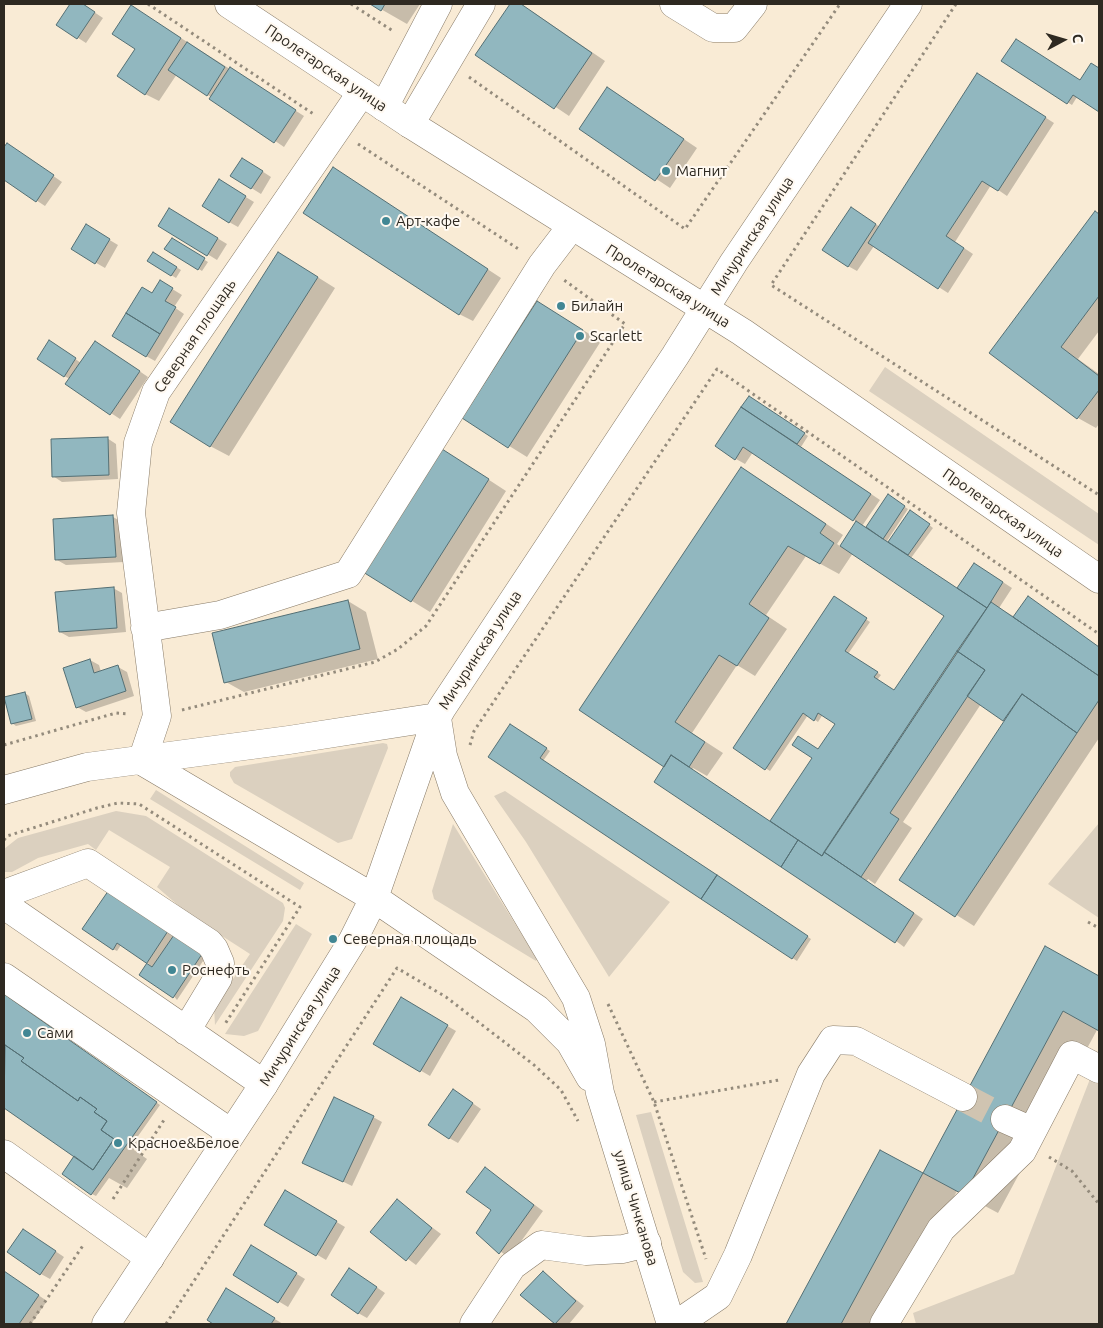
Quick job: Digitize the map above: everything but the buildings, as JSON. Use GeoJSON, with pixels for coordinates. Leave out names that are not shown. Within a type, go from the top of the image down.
{"type":"FeatureCollection","features":[{"type":"Feature","properties":{"kind":"main road","name":"Пролетарская улица"},"geometry":{"type":"LineString","coordinates":[[229,4],[410,124],[572,227],[705,308],[1099,579]]}},
{"type":"Feature","properties":{"kind":"main road"},"geometry":{"type":"LineString","coordinates":[[384,107],[438,4]]}},
{"type":"Feature","properties":{"kind":"main road"},"geometry":{"type":"LineString","coordinates":[[410,124],[481,4]]}},
{"type":"Feature","properties":{"kind":"main road"},"geometry":{"type":"LineString","coordinates":[[674,4],[712,28],[734,28],[753,4]]}},
{"type":"Feature","properties":{"kind":"main road","name":"Мичуринская улица"},"geometry":{"type":"LineString","coordinates":[[106,1324],[264,1084],[353,940],[374,898],[437,717],[705,308],[908,4]]}},
{"type":"Feature","properties":{"kind":"main road","name":"Северная площадь"},"geometry":{"type":"LineString","coordinates":[[142,761],[157,716],[131,513],[138,443],[156,392],[362,92]]}},
{"type":"Feature","properties":{"kind":"main road"},"geometry":{"type":"LineString","coordinates":[[145,628],[220,615],[348,574],[542,265],[572,227]]}},
{"type":"Feature","properties":{"kind":"main road"},"geometry":{"type":"LineString","coordinates":[[4,790],[87,767],[142,761],[437,717],[444,756],[455,793],[576,998],[591,1044],[600,1093]]}},
{"type":"Feature","properties":{"kind":"main road"},"geometry":{"type":"LineString","coordinates":[[142,761],[374,898],[536,1009],[570,1042],[600,1093]]}},
{"type":"Feature","properties":{"kind":"main road"},"geometry":{"type":"LineString","coordinates":[[4,894],[88,863],[209,944],[214,949],[220,963],[218,978],[186,1030]]}},
{"type":"Feature","properties":{"kind":"main road"},"geometry":{"type":"LineString","coordinates":[[4,905],[264,1084]]}},
{"type":"Feature","properties":{"kind":"main road"},"geometry":{"type":"LineString","coordinates":[[4,977],[231,1133]]}},
{"type":"Feature","properties":{"kind":"main road"},"geometry":{"type":"LineString","coordinates":[[677,1324],[718,1296],[738,1255],[811,1074],[832,1040],[856,1041],[963,1097]]}},
{"type":"Feature","properties":{"kind":"main road"},"geometry":{"type":"LineString","coordinates":[[884,1324],[941,1229],[1027,1141],[1072,1055],[1099,1069]]}},
{"type":"Feature","properties":{"kind":"main road","name":"улица Чичканова"},"geometry":{"type":"LineString","coordinates":[[600,1093],[671,1324]]}},
{"type":"Feature","properties":{"kind":"main road"},"geometry":{"type":"LineString","coordinates":[[1005,1119],[1027,1141]]}},
{"type":"Feature","properties":{"kind":"main road"},"geometry":{"type":"LineString","coordinates":[[4,1154],[150,1258]]}},
{"type":"Feature","properties":{"kind":"main road"},"geometry":{"type":"LineString","coordinates":[[474,1324],[512,1266],[541,1245],[586,1251],[623,1250],[647,1243]]}},
{"type":"Feature","properties":{"kind":"path"},"geometry":{"type":"LineString","coordinates":[[148,4],[542,265],[625,324]]}},
{"type":"Feature","properties":{"kind":"path"},"geometry":{"type":"LineString","coordinates":[[351,4],[416,46]]}},
{"type":"Feature","properties":{"kind":"path"},"geometry":{"type":"LineString","coordinates":[[448,62],[685,229],[840,4]]}},
{"type":"Feature","properties":{"kind":"path"},"geometry":{"type":"LineString","coordinates":[[956,4],[771,285],[1099,495]]}},
{"type":"Feature","properties":{"kind":"path"},"geometry":{"type":"LineString","coordinates":[[469,748],[474,731],[717,369],[1099,634]]}},
{"type":"Feature","properties":{"kind":"path"},"geometry":{"type":"LineString","coordinates":[[1088,922],[1099,928]]}},
{"type":"Feature","properties":{"kind":"path"},"geometry":{"type":"LineString","coordinates":[[166,1324],[397,968],[446,997],[534,1065],[560,1090],[581,1124]]}},
{"type":"Feature","properties":{"kind":"path"},"geometry":{"type":"LineString","coordinates":[[605,998],[654,1102],[718,1296]]}},
{"type":"Feature","properties":{"kind":"path"},"geometry":{"type":"LineString","coordinates":[[654,1102],[811,1074]]}},
{"type":"Feature","properties":{"kind":"path"},"geometry":{"type":"LineString","coordinates":[[1027,1141],[1072,1172],[1099,1204]]}},
{"type":"Feature","properties":{"kind":"shaded area"},"geometry":{"type":"Polygon","coordinates":[[[885,367],[1099,514],[1099,545],[869,391],[885,367]]]}},
{"type":"Feature","properties":{"kind":"shaded area"},"geometry":{"type":"Polygon","coordinates":[[[383,743],[387,744],[388,748],[352,839],[338,843],[234,783],[230,776],[230,772],[235,767],[383,743]]]}},
{"type":"Feature","properties":{"kind":"shaded area"},"geometry":{"type":"Polygon","coordinates":[[[156,790],[304,883],[300,890],[150,799],[156,790]]]}},
{"type":"Feature","properties":{"kind":"shaded area"},"geometry":{"type":"Polygon","coordinates":[[[505,791],[670,902],[609,977],[526,842],[494,796],[505,791]]]}},
{"type":"Feature","properties":{"kind":"shaded area"},"geometry":{"type":"Polygon","coordinates":[[[116,811],[146,816],[283,903],[285,908],[283,921],[215,1025],[214,1007],[250,954],[188,914],[157,887],[170,867],[109,830],[96,850],[88,844],[38,858],[12,872],[4,872],[4,849],[18,838],[116,811]]]}},
{"type":"Feature","properties":{"kind":"shaded area"},"geometry":{"type":"Polygon","coordinates":[[[1099,823],[1099,918],[1048,884],[1099,823]]]}},
{"type":"Feature","properties":{"kind":"shaded area"},"geometry":{"type":"Polygon","coordinates":[[[453,824],[537,959],[536,961],[434,899],[432,891],[453,824]]]}},
{"type":"Feature","properties":{"kind":"shaded area"},"geometry":{"type":"Polygon","coordinates":[[[296,924],[312,934],[258,1031],[244,1036],[225,1034],[296,924]]]}},
{"type":"Feature","properties":{"kind":"shaded area"},"geometry":{"type":"Polygon","coordinates":[[[1090,1079],[1099,1085],[1099,1323],[916,1324],[913,1313],[1014,1274],[1090,1079]]]}},
{"type":"Feature","properties":{"kind":"shaded area"},"geometry":{"type":"Polygon","coordinates":[[[651,1112],[703,1282],[695,1283],[683,1272],[636,1115],[651,1112]]]}},
{"type":"Feature","properties":{"kind":"tunnel"},"geometry":{"type":"LineString","coordinates":[[963,1097],[1005,1119]]}},
{"type":"Feature","properties":{"kind":"place","name":"Магнит"},"geometry":{"type":"Point","coordinates":[666,171]}},
{"type":"Feature","properties":{"kind":"place","name":"Арт-кафе"},"geometry":{"type":"Point","coordinates":[386,221]}},
{"type":"Feature","properties":{"kind":"place","name":"Билайн"},"geometry":{"type":"Point","coordinates":[561,306]}},
{"type":"Feature","properties":{"kind":"place","name":"Scarlett"},"geometry":{"type":"Point","coordinates":[580,336]}},
{"type":"Feature","properties":{"kind":"place","name":"Северная площадь"},"geometry":{"type":"Point","coordinates":[333,939]}},
{"type":"Feature","properties":{"kind":"place","name":"Роснефть"},"geometry":{"type":"Point","coordinates":[172,970]}},
{"type":"Feature","properties":{"kind":"place","name":"Сами"},"geometry":{"type":"Point","coordinates":[27,1033]}},
{"type":"Feature","properties":{"kind":"place","name":"Красное&Белое"},"geometry":{"type":"Point","coordinates":[118,1143]}}]}
